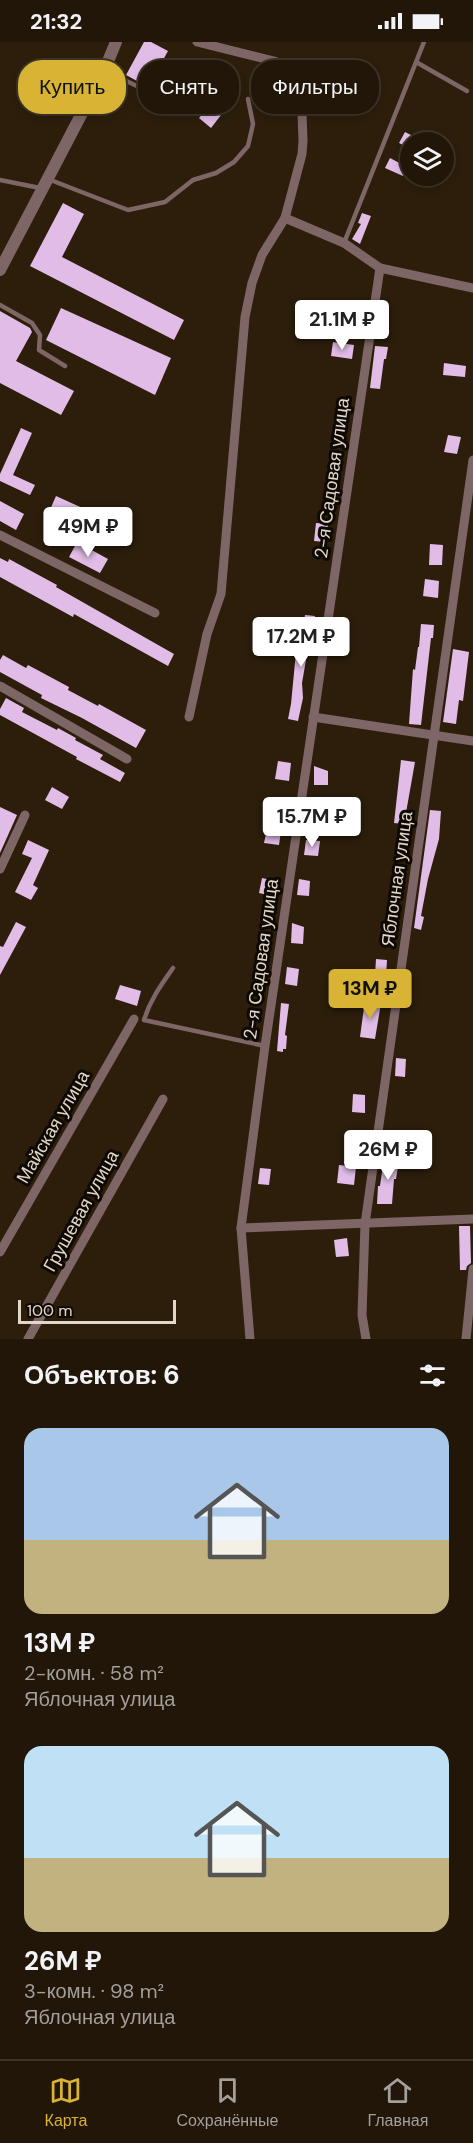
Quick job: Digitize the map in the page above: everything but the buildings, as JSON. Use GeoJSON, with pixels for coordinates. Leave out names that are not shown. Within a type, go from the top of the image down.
{"type":"FeatureCollection","features":[{"type":"Feature","properties":{"kind":"street"},"geometry":{"type":"LineString","coordinates":[[109,60],[116,42]]}},
{"type":"Feature","properties":{"kind":"street"},"geometry":{"type":"LineString","coordinates":[[189,717],[207,634],[221,594],[245,317],[252,283],[262,255],[285,218],[303,147],[301,85],[297,75],[288,67],[274,61],[197,42]]}},
{"type":"Feature","properties":{"kind":"street"},"geometry":{"type":"LineString","coordinates":[[0,270],[82,114]]}},
{"type":"Feature","properties":{"kind":"street"},"geometry":{"type":"LineString","coordinates":[[285,218],[344,243],[380,268],[473,288]]}},
{"type":"Feature","properties":{"kind":"street","name":"2-я Садовая улица"},"geometry":{"type":"LineString","coordinates":[[250,1339],[241,1228],[265,1046],[380,268]]}},
{"type":"Feature","properties":{"kind":"street","name":"Яблочная улица"},"geometry":{"type":"LineString","coordinates":[[366,1339],[363,1315],[365,1224],[473,460]]}},
{"type":"Feature","properties":{"kind":"street"},"geometry":{"type":"LineString","coordinates":[[0,535],[155,614]]}},
{"type":"Feature","properties":{"kind":"street"},"geometry":{"type":"LineString","coordinates":[[0,687],[127,759]]}},
{"type":"Feature","properties":{"kind":"street"},"geometry":{"type":"LineString","coordinates":[[313,717],[473,741]]}},
{"type":"Feature","properties":{"kind":"street"},"geometry":{"type":"LineString","coordinates":[[0,869],[24,815]]}},
{"type":"Feature","properties":{"kind":"street","name":"Майская улица"},"geometry":{"type":"LineString","coordinates":[[0,1252],[134,1019]]}},
{"type":"Feature","properties":{"kind":"street","name":"Грушевая улица"},"geometry":{"type":"LineString","coordinates":[[28,1339],[163,1099]]}},
{"type":"Feature","properties":{"kind":"street"},"geometry":{"type":"LineString","coordinates":[[241,1228],[473,1219]]}},
{"type":"Feature","properties":{"kind":"street"},"geometry":{"type":"LineString","coordinates":[[466,1339],[473,1269]]}},
{"type":"Feature","properties":{"kind":"lane"},"geometry":{"type":"LineString","coordinates":[[344,243],[424,42]]}},
{"type":"Feature","properties":{"kind":"lane"},"geometry":{"type":"LineString","coordinates":[[416,62],[467,91]]}},
{"type":"Feature","properties":{"kind":"lane"},"geometry":{"type":"LineString","coordinates":[[0,180],[46,184],[128,210],[165,202],[193,180],[216,172],[234,162],[248,146],[253,124],[248,99]]}},
{"type":"Feature","properties":{"kind":"lane"},"geometry":{"type":"LineString","coordinates":[[0,305],[32,323],[40,335],[39,350],[65,366]]}},
{"type":"Feature","properties":{"kind":"lane"},"geometry":{"type":"LineString","coordinates":[[172,968],[156,993],[144,1020],[265,1046]]}}]}
